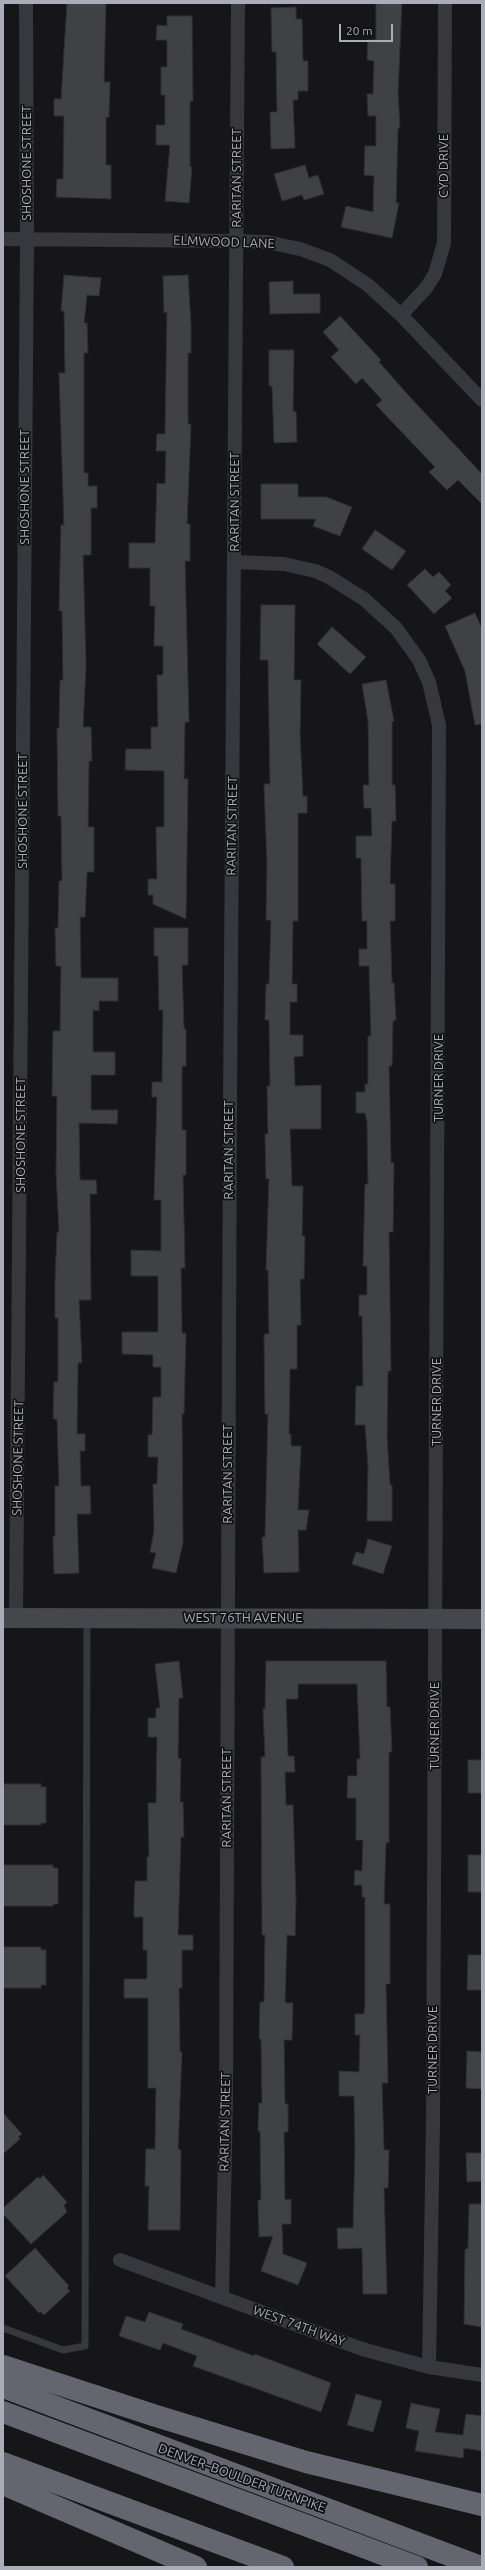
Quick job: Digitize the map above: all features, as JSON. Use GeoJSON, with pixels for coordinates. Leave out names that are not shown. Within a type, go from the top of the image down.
{"type":"FeatureCollection","features":[{"type":"Feature","properties":{"kind":"highway"},"geometry":{"type":"LineString","coordinates":[[3,2366],[299,2459],[482,2506]]}},
{"type":"Feature","properties":{"kind":"highway","name":"DENVER–BOULDER TURNPIKE"},"geometry":{"type":"LineString","coordinates":[[3,2387],[481,2567]]}},
{"type":"Feature","properties":{"kind":"highway"},"geometry":{"type":"LineString","coordinates":[[3,2412],[417,2567]]}},
{"type":"Feature","properties":{"kind":"highway"},"geometry":{"type":"LineString","coordinates":[[3,2464],[283,2567]]}},
{"type":"Feature","properties":{"kind":"highway"},"geometry":{"type":"LineString","coordinates":[[3,2484],[196,2567]]}},
{"type":"Feature","properties":{"kind":"street","name":"SHOSHONE STREET"},"geometry":{"type":"LineString","coordinates":[[10,1618],[27,240],[26,3]]}},
{"type":"Feature","properties":{"kind":"street","name":"RARITAN STREET"},"geometry":{"type":"LineString","coordinates":[[222,2297],[226,2098],[227,1618],[238,3]]}},
{"type":"Feature","properties":{"kind":"street","name":"CYD DRIVE"},"geometry":{"type":"LineString","coordinates":[[401,315],[426,288],[435,274],[444,243],[444,3]]}},
{"type":"Feature","properties":{"kind":"street","name":"ELMWOOD LANE"},"geometry":{"type":"LineString","coordinates":[[3,239],[236,241],[286,245],[330,260],[368,285],[401,315],[482,400]]}},
{"type":"Feature","properties":{"kind":"street","name":"TURNER DRIVE"},"geometry":{"type":"LineString","coordinates":[[235,562],[284,564],[314,571],[329,577],[364,599],[396,628],[419,660],[435,703],[440,748],[433,2121],[429,2368]]}},
{"type":"Feature","properties":{"kind":"street","name":"WEST 76TH AVENUE"},"geometry":{"type":"LineString","coordinates":[[10,1618],[482,1619]]}},
{"type":"Feature","properties":{"kind":"street","name":"WEST 74TH WAY"},"geometry":{"type":"LineString","coordinates":[[120,2260],[362,2349],[429,2368],[482,2375]]}},
{"type":"Feature","properties":{"kind":"lane"},"geometry":{"type":"LineString","coordinates":[[3,2328],[63,2350],[85,2346],[87,1618]]}},
{"type":"Feature","properties":{"kind":"building"},"geometry":{"type":"Polygon","coordinates":[[[67,3],[106,3],[104,82],[110,82],[109,117],[106,117],[106,165],[111,165],[111,199],[56,197],[57,179],[63,179],[64,116],[54,116],[54,99],[61,99],[67,3]]]}},
{"type":"Feature","properties":{"kind":"building"},"geometry":{"type":"Polygon","coordinates":[[[376,3],[402,3],[398,93],[400,128],[398,128],[396,203],[399,203],[392,238],[341,227],[346,206],[373,212],[374,176],[364,175],[365,146],[376,146],[376,116],[368,116],[367,94],[373,94],[374,61],[367,60],[368,40],[376,40],[376,3]]]}},
{"type":"Feature","properties":{"kind":"building"},"geometry":{"type":"Polygon","coordinates":[[[296,7],[296,19],[302,19],[303,61],[308,61],[308,91],[298,91],[298,100],[293,100],[295,148],[271,149],[270,112],[277,112],[276,52],[272,52],[271,8],[296,7]]]}},
{"type":"Feature","properties":{"kind":"building"},"geometry":{"type":"Polygon","coordinates":[[[167,16],[192,16],[193,101],[190,101],[190,167],[192,167],[189,203],[165,201],[170,145],[156,145],[156,125],[165,125],[165,95],[161,95],[161,67],[167,67],[167,40],[156,40],[157,25],[167,26],[167,16]]]}},
{"type":"Feature","properties":{"kind":"building"},"geometry":{"type":"Polygon","coordinates":[[[305,165],[309,178],[318,175],[324,194],[304,200],[302,195],[282,201],[274,174],[305,165]]]}},
{"type":"Feature","properties":{"kind":"building"},"geometry":{"type":"Polygon","coordinates":[[[64,275],[101,278],[99,296],[87,295],[84,323],[87,323],[88,353],[84,353],[84,473],[88,473],[88,486],[97,486],[97,508],[91,508],[91,555],[83,555],[86,665],[83,727],[91,727],[92,761],[89,761],[88,827],[94,827],[94,872],[87,872],[85,917],[80,917],[81,978],[118,978],[118,1001],[99,1001],[99,1011],[93,1010],[93,1052],[115,1052],[115,1075],[91,1075],[91,1110],[118,1110],[117,1124],[79,1123],[80,1180],[96,1180],[97,1194],[90,1194],[91,1300],[79,1300],[82,1363],[78,1363],[77,1434],[85,1434],[85,1451],[80,1451],[81,1486],[90,1486],[91,1514],[77,1514],[79,1573],[54,1574],[53,1536],[55,1536],[55,1486],[59,1486],[57,1419],[53,1419],[54,1382],[58,1382],[58,1318],[55,1318],[55,1282],[57,1232],[59,1232],[56,1172],[57,1096],[52,1096],[53,1031],[60,1031],[61,966],[56,966],[55,928],[58,928],[59,881],[62,881],[61,816],[58,816],[57,728],[59,728],[60,680],[63,680],[62,611],[59,611],[61,525],[64,525],[59,373],[65,373],[64,311],[61,311],[64,275]]]}},
{"type":"Feature","properties":{"kind":"building"},"geometry":{"type":"Polygon","coordinates":[[[188,275],[191,353],[188,353],[188,424],[191,424],[187,524],[190,524],[190,561],[185,561],[189,722],[185,722],[184,779],[188,779],[186,919],[153,904],[153,895],[148,895],[148,879],[157,879],[156,827],[164,827],[164,771],[125,770],[126,749],[151,749],[151,727],[158,727],[157,675],[163,675],[163,646],[154,646],[155,606],[150,606],[150,568],[129,568],[129,543],[155,543],[157,483],[165,484],[166,451],[156,451],[157,434],[165,434],[167,312],[164,313],[163,276],[188,275]]]}},
{"type":"Feature","properties":{"kind":"building"},"geometry":{"type":"Polygon","coordinates":[[[293,281],[293,294],[320,294],[320,313],[270,314],[269,282],[293,281]]]}},
{"type":"Feature","properties":{"kind":"building"},"geometry":{"type":"Polygon","coordinates":[[[340,316],[381,360],[379,362],[409,396],[482,474],[482,504],[458,480],[447,490],[429,472],[435,467],[376,405],[382,400],[362,378],[356,384],[331,357],[339,350],[323,332],[340,316]]]}},
{"type":"Feature","properties":{"kind":"building"},"geometry":{"type":"Polygon","coordinates":[[[269,350],[294,350],[293,412],[296,411],[297,442],[274,443],[272,386],[269,386],[269,350]]]}},
{"type":"Feature","properties":{"kind":"building"},"geometry":{"type":"Polygon","coordinates":[[[261,484],[298,484],[298,497],[326,497],[352,507],[340,536],[313,526],[316,519],[261,519],[261,484]]]}},
{"type":"Feature","properties":{"kind":"building"},"geometry":{"type":"Polygon","coordinates":[[[375,530],[406,551],[392,570],[362,549],[375,530]]]}},
{"type":"Feature","properties":{"kind":"building"},"geometry":{"type":"Polygon","coordinates":[[[425,569],[433,577],[439,572],[451,585],[445,591],[452,598],[434,614],[407,585],[425,569]]]}},
{"type":"Feature","properties":{"kind":"building"},"geometry":{"type":"Polygon","coordinates":[[[261,605],[295,605],[294,680],[301,680],[300,735],[303,797],[307,796],[307,813],[298,813],[298,921],[293,921],[292,984],[297,984],[297,1002],[290,1002],[290,1035],[303,1035],[303,1056],[294,1057],[295,1086],[321,1085],[321,1129],[290,1129],[292,1186],[303,1186],[302,1236],[305,1236],[304,1279],[300,1279],[301,1325],[297,1325],[297,1369],[290,1369],[289,1434],[291,1434],[291,1446],[301,1446],[298,1510],[309,1510],[306,1530],[298,1530],[299,1572],[264,1573],[262,1537],[265,1537],[268,1414],[265,1414],[264,1334],[269,1334],[268,1270],[266,1270],[269,1179],[266,1179],[265,1134],[268,1134],[267,1086],[270,1086],[269,1020],[265,1020],[266,984],[269,984],[271,920],[266,920],[267,864],[264,784],[270,784],[268,660],[260,660],[261,605]]]}},
{"type":"Feature","properties":{"kind":"building"},"geometry":{"type":"Polygon","coordinates":[[[475,613],[482,629],[482,724],[475,725],[465,671],[445,626],[475,613]]]}},
{"type":"Feature","properties":{"kind":"building"},"geometry":{"type":"Polygon","coordinates":[[[332,627],[366,657],[350,674],[317,644],[332,627]]]}},
{"type":"Feature","properties":{"kind":"building"},"geometry":{"type":"Polygon","coordinates":[[[386,680],[394,721],[392,722],[392,785],[395,785],[396,821],[392,821],[390,884],[395,884],[395,921],[390,921],[392,983],[394,983],[396,1020],[393,1021],[392,1066],[389,1066],[391,1163],[394,1163],[393,1232],[389,1232],[391,1371],[388,1371],[387,1437],[390,1485],[392,1485],[392,1521],[367,1521],[368,1466],[365,1425],[355,1425],[356,1386],[363,1386],[362,1316],[359,1316],[359,1295],[367,1295],[367,1266],[363,1266],[365,1184],[368,1184],[367,1121],[365,1113],[356,1113],[356,1092],[365,1092],[365,1084],[368,1084],[368,1036],[371,1036],[369,966],[359,966],[359,949],[367,949],[367,921],[362,921],[361,858],[356,858],[356,836],[372,836],[371,808],[364,808],[363,785],[369,785],[368,721],[362,684],[386,680]]]}},
{"type":"Feature","properties":{"kind":"building"},"geometry":{"type":"Polygon","coordinates":[[[154,928],[188,928],[188,965],[182,965],[184,1029],[186,1029],[186,1066],[182,1066],[182,1130],[186,1130],[186,1175],[183,1175],[185,1268],[181,1268],[182,1333],[186,1333],[184,1414],[182,1414],[183,1543],[176,1573],[152,1568],[156,1553],[150,1552],[154,1531],[153,1484],[157,1484],[158,1457],[148,1457],[148,1435],[152,1435],[153,1397],[161,1397],[161,1367],[153,1367],[153,1355],[122,1354],[122,1332],[158,1332],[158,1276],[131,1276],[131,1250],[161,1251],[161,1200],[154,1200],[157,1097],[152,1097],[152,1082],[162,1082],[163,1010],[159,1010],[158,956],[154,956],[154,928]]]}},
{"type":"Feature","properties":{"kind":"building"},"geometry":{"type":"Polygon","coordinates":[[[368,1539],[392,1546],[383,1574],[352,1564],[356,1552],[364,1554],[368,1539]]]}},
{"type":"Feature","properties":{"kind":"building"},"geometry":{"type":"Polygon","coordinates":[[[179,1661],[183,1698],[179,1698],[178,1758],[181,1759],[180,1802],[183,1802],[184,1837],[181,1837],[178,1935],[193,1935],[193,1950],[182,1950],[182,1988],[179,1988],[180,2052],[182,2052],[178,2149],[181,2150],[180,2230],[148,2230],[149,2186],[145,2186],[146,2149],[155,2149],[156,2088],[148,2088],[148,1998],[124,1998],[124,1979],[147,1979],[147,1950],[143,1950],[143,1917],[134,1917],[134,1903],[135,1881],[147,1881],[147,1857],[149,1857],[148,1803],[156,1803],[157,1737],[148,1737],[148,1718],[156,1718],[156,1708],[160,1708],[155,1664],[179,1661]]]}},
{"type":"Feature","properties":{"kind":"building"},"geometry":{"type":"Polygon","coordinates":[[[266,1661],[386,1661],[387,1707],[390,1707],[392,1752],[389,1752],[389,1843],[386,1842],[384,1904],[390,1904],[390,1984],[386,1984],[388,2083],[382,2083],[384,2150],[389,2150],[388,2188],[384,2188],[387,2294],[363,2294],[362,2248],[338,2249],[337,2228],[353,2228],[355,2149],[354,2096],[339,2096],[339,2071],[359,2072],[360,2035],[355,2035],[355,2014],[364,2014],[365,2004],[365,1897],[362,1897],[362,1885],[354,1885],[355,1870],[362,1871],[363,1840],[356,1840],[356,1798],[347,1798],[348,1776],[357,1776],[357,1759],[360,1759],[357,1684],[298,1684],[298,1699],[286,1699],[288,1756],[294,1756],[295,1772],[285,1772],[286,1805],[293,1805],[296,1900],[295,1936],[287,1935],[285,2003],[293,2003],[292,2040],[284,2040],[285,2104],[288,2104],[288,2132],[284,2132],[285,2200],[291,2199],[291,2224],[282,2224],[283,2254],[307,2263],[298,2285],[261,2271],[273,2236],[259,2237],[258,2200],[261,2200],[260,2131],[258,2131],[259,2103],[262,2103],[261,2039],[259,2039],[260,2002],[264,2002],[265,1935],[262,1935],[261,1757],[265,1757],[263,1709],[265,1709],[266,1661]]]}},
{"type":"Feature","properties":{"kind":"building"},"geometry":{"type":"Polygon","coordinates":[[[468,1760],[482,1760],[482,1793],[468,1793],[468,1760]]]}},
{"type":"Feature","properties":{"kind":"building"},"geometry":{"type":"Polygon","coordinates":[[[3,1784],[41,1784],[41,1787],[46,1787],[46,1823],[41,1823],[41,1825],[3,1825],[3,1784]]]}},
{"type":"Feature","properties":{"kind":"building"},"geometry":{"type":"Polygon","coordinates":[[[468,1855],[482,1855],[482,1892],[468,1892],[468,1855]]]}},
{"type":"Feature","properties":{"kind":"building"},"geometry":{"type":"Polygon","coordinates":[[[3,1865],[53,1865],[53,1868],[58,1868],[58,1904],[53,1904],[53,1906],[3,1906],[3,1865]]]}},
{"type":"Feature","properties":{"kind":"building"},"geometry":{"type":"Polygon","coordinates":[[[3,1947],[41,1947],[41,1950],[46,1950],[46,1985],[41,1985],[41,1988],[3,1988],[3,1947]]]}},
{"type":"Feature","properties":{"kind":"building"},"geometry":{"type":"Polygon","coordinates":[[[468,1955],[482,1955],[482,1990],[467,1990],[468,1955]]]}},
{"type":"Feature","properties":{"kind":"building"},"geometry":{"type":"Polygon","coordinates":[[[467,2051],[482,2052],[482,2089],[466,2088],[467,2051]]]}},
{"type":"Feature","properties":{"kind":"building"},"geometry":{"type":"Polygon","coordinates":[[[3,2113],[22,2134],[18,2137],[20,2139],[3,2154],[3,2113]]]}},
{"type":"Feature","properties":{"kind":"building"},"geometry":{"type":"Polygon","coordinates":[[[466,2153],[482,2153],[482,2181],[467,2182],[466,2153]]]}},
{"type":"Feature","properties":{"kind":"building"},"geometry":{"type":"Polygon","coordinates":[[[43,2175],[67,2202],[64,2205],[67,2212],[31,2244],[3,2214],[3,2208],[38,2177],[40,2179],[43,2175]]]}},
{"type":"Feature","properties":{"kind":"building"},"geometry":{"type":"Polygon","coordinates":[[[469,2204],[482,2204],[482,2327],[464,2324],[465,2249],[468,2249],[469,2204]]]}},
{"type":"Feature","properties":{"kind":"building"},"geometry":{"type":"Polygon","coordinates":[[[35,2248],[69,2286],[67,2288],[70,2291],[44,2315],[41,2312],[39,2313],[5,2276],[35,2248]]]}},
{"type":"Feature","properties":{"kind":"building"},"geometry":{"type":"Polygon","coordinates":[[[149,2312],[183,2324],[181,2329],[254,2356],[255,2354],[331,2383],[321,2412],[193,2366],[197,2356],[163,2343],[160,2350],[119,2336],[126,2316],[145,2322],[149,2312]]]}},
{"type":"Feature","properties":{"kind":"building"},"geometry":{"type":"Polygon","coordinates":[[[356,2394],[382,2401],[373,2432],[347,2425],[356,2394]]]}},
{"type":"Feature","properties":{"kind":"building"},"geometry":{"type":"Polygon","coordinates":[[[411,2403],[440,2409],[435,2432],[463,2435],[466,2414],[482,2416],[482,2451],[464,2448],[463,2458],[415,2451],[419,2431],[406,2428],[411,2403]]]}}]}
